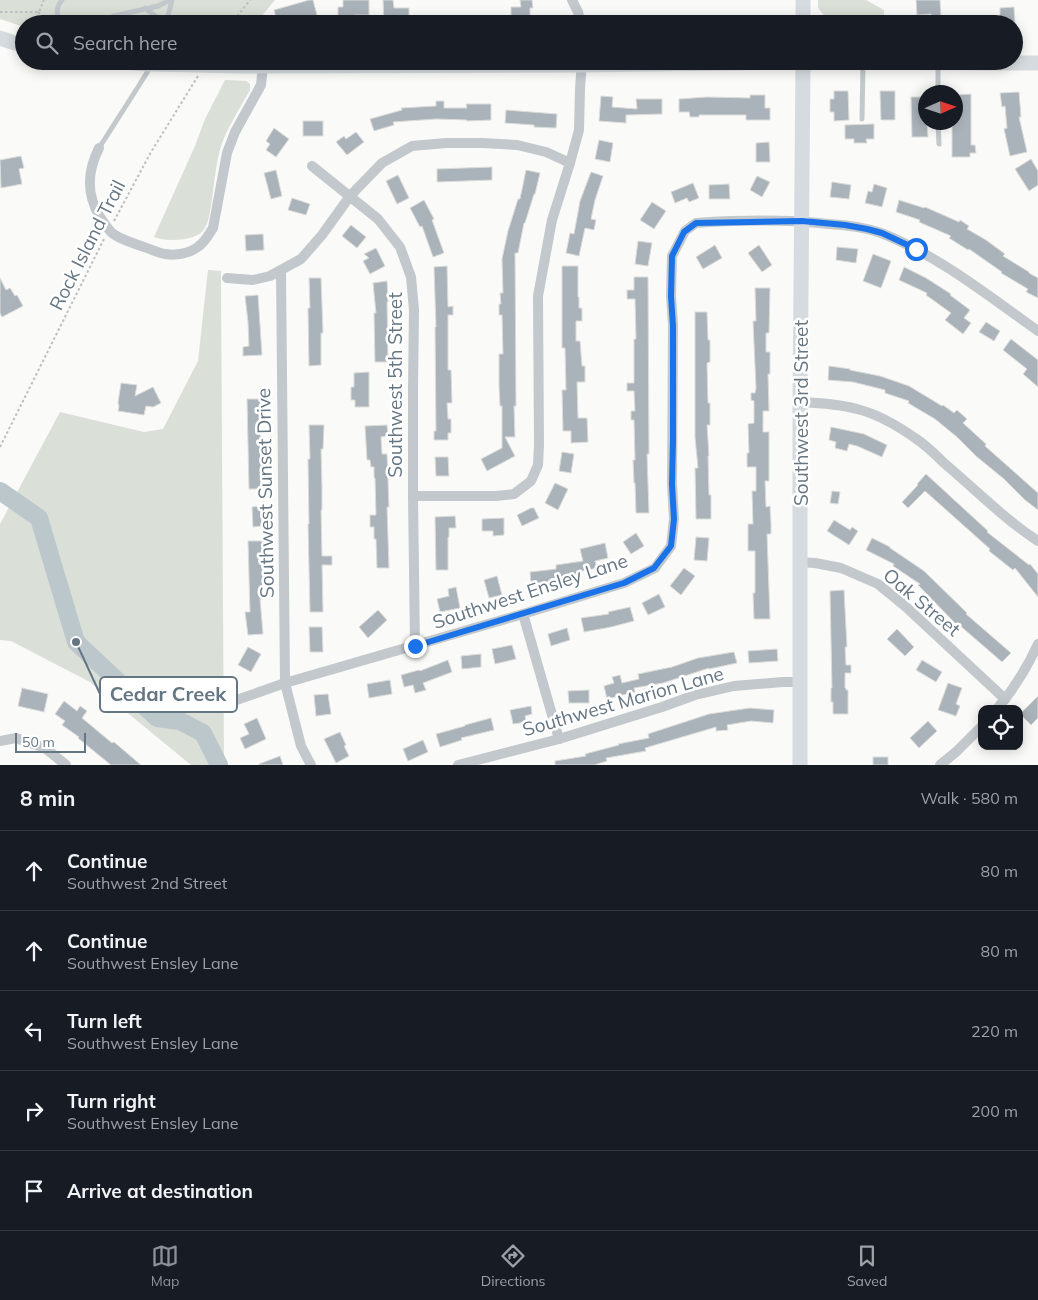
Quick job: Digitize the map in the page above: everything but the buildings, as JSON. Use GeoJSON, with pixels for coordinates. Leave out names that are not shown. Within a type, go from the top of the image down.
{"type":"FeatureCollection","features":[{"type":"Feature","properties":{"kind":"main road"},"geometry":{"type":"LineString","coordinates":[[802,0],[803,15]]}},
{"type":"Feature","properties":{"kind":"main road"},"geometry":{"type":"LineString","coordinates":[[0,38],[15,43]]}},
{"type":"Feature","properties":{"kind":"main road"},"geometry":{"type":"LineString","coordinates":[[1023,63],[1038,63]]}},
{"type":"Feature","properties":{"kind":"main road","name":"Southwest 3rd Street"},"geometry":{"type":"LineString","coordinates":[[800,765],[800,402],[803,70]]}},
{"type":"Feature","properties":{"kind":"street"},"geometry":{"type":"LineString","coordinates":[[572,0],[579,15]]}},
{"type":"Feature","properties":{"kind":"street"},"geometry":{"type":"LineString","coordinates":[[99,148],[90,171],[90,191],[96,210],[113,233],[126,241],[165,254],[175,255],[184,253],[199,246],[213,228],[227,153],[235,132],[261,85],[262,70]]}},
{"type":"Feature","properties":{"kind":"street"},"geometry":{"type":"LineString","coordinates":[[413,496],[496,496],[514,494],[531,481],[538,465],[538,296],[552,220],[579,130],[581,70]]}},
{"type":"Feature","properties":{"kind":"street"},"geometry":{"type":"LineString","coordinates":[[227,278],[253,280],[270,276],[301,260],[350,196],[382,163],[412,146],[446,142],[517,145],[546,152],[570,163]]}},
{"type":"Feature","properties":{"kind":"street","name":"Southwest 5th Street"},"geometry":{"type":"LineString","coordinates":[[312,166],[378,219],[400,247],[411,278],[414,310],[413,496],[415,646]]}},
{"type":"Feature","properties":{"kind":"street","name":"Southwest Ensley Lane"},"geometry":{"type":"LineString","coordinates":[[228,703],[285,683],[624,583],[654,568],[671,546],[674,519],[672,484],[672,256],[684,232],[696,223],[802,221],[867,229],[882,233],[916,249],[943,265],[1038,331]]}},
{"type":"Feature","properties":{"kind":"street","name":"Southwest Sunset Drive"},"geometry":{"type":"LineString","coordinates":[[281,272],[285,683],[301,746],[310,765]]}},
{"type":"Feature","properties":{"kind":"street"},"geometry":{"type":"LineString","coordinates":[[800,402],[826,403],[858,409],[885,420],[916,438],[1007,518],[1038,541]]}},
{"type":"Feature","properties":{"kind":"street","name":"Oak Street"},"geometry":{"type":"LineString","coordinates":[[800,562],[842,568],[878,584],[918,618],[1005,699]]}},
{"type":"Feature","properties":{"kind":"street"},"geometry":{"type":"LineString","coordinates":[[523,614],[559,738]]}},
{"type":"Feature","properties":{"kind":"street"},"geometry":{"type":"LineString","coordinates":[[1000,705],[1031,660],[1038,644]]}},
{"type":"Feature","properties":{"kind":"street","name":"Southwest Marion Lane"},"geometry":{"type":"LineString","coordinates":[[458,765],[559,738],[696,695],[734,686],[800,682]]}},
{"type":"Feature","properties":{"kind":"street"},"geometry":{"type":"LineString","coordinates":[[940,765],[978,730]]}},
{"type":"Feature","properties":{"kind":"street"},"geometry":{"type":"LineString","coordinates":[[0,741],[16,738],[45,748],[66,765]]}},
{"type":"Feature","properties":{"kind":"lane"},"geometry":{"type":"LineString","coordinates":[[58,15],[58,5],[62,0]]}},
{"type":"Feature","properties":{"kind":"lane"},"geometry":{"type":"LineString","coordinates":[[118,15],[158,6],[171,0]]}},
{"type":"Feature","properties":{"kind":"lane"},"geometry":{"type":"LineString","coordinates":[[168,15],[171,0]]}},
{"type":"Feature","properties":{"kind":"lane"},"geometry":{"type":"LineString","coordinates":[[145,8],[154,15]]}},
{"type":"Feature","properties":{"kind":"lane"},"geometry":{"type":"LineString","coordinates":[[99,148],[148,70]]}},
{"type":"Feature","properties":{"kind":"lane"},"geometry":{"type":"LineString","coordinates":[[862,119],[863,70]]}},
{"type":"Feature","properties":{"kind":"lane"},"geometry":{"type":"LineString","coordinates":[[938,70],[938,85]]}},
{"type":"Feature","properties":{"kind":"lane"},"geometry":{"type":"LineString","coordinates":[[938,130],[939,144]]}},
{"type":"Feature","properties":{"kind":"path"},"geometry":{"type":"LineString","coordinates":[[39,15],[44,0]]}},
{"type":"Feature","properties":{"kind":"path"},"geometry":{"type":"LineString","coordinates":[[238,15],[250,0]]}},
{"type":"Feature","properties":{"kind":"path"},"geometry":{"type":"LineString","coordinates":[[0,12],[39,12]]}},
{"type":"Feature","properties":{"kind":"path","name":"Rock Island Trail"},"geometry":{"type":"LineString","coordinates":[[0,446],[109,229],[152,152],[202,70]]}},
{"type":"Feature","properties":{"kind":"shaded area"},"geometry":{"type":"Polygon","coordinates":[[[0,0],[275,0],[262,15],[15,15],[15,24],[0,19],[0,0]]]}},
{"type":"Feature","properties":{"kind":"shaded area"},"geometry":{"type":"Polygon","coordinates":[[[818,0],[866,0],[884,10],[884,15],[824,15],[818,8],[818,0]]]}},
{"type":"Feature","properties":{"kind":"shaded area"},"geometry":{"type":"Polygon","coordinates":[[[225,80],[246,81],[250,84],[250,90],[221,145],[207,224],[198,235],[185,239],[171,240],[154,237],[195,146],[205,119],[225,80]]]}},
{"type":"Feature","properties":{"kind":"shaded area"},"geometry":{"type":"Polygon","coordinates":[[[208,270],[221,271],[224,765],[191,765],[90,682],[11,641],[0,640],[0,524],[60,412],[144,432],[163,429],[198,361],[208,270]]]}},
{"type":"Feature","properties":{"kind":"waterway"},"geometry":{"type":"LineString","coordinates":[[0,491],[39,518],[76,642],[157,718],[180,721],[203,733],[219,765]]}},
{"type":"Feature","properties":{"kind":"place","name":"Cedar Creek"},"geometry":{"type":"Point","coordinates":[76,642]}},
{"type":"Feature","properties":{"kind":"route"},"geometry":{"type":"LineString","coordinates":[[415,646],[624,583],[654,568],[671,546],[674,519],[672,484],[672,256],[684,232],[696,223],[802,221],[867,229],[882,233],[916,249]]}}]}
